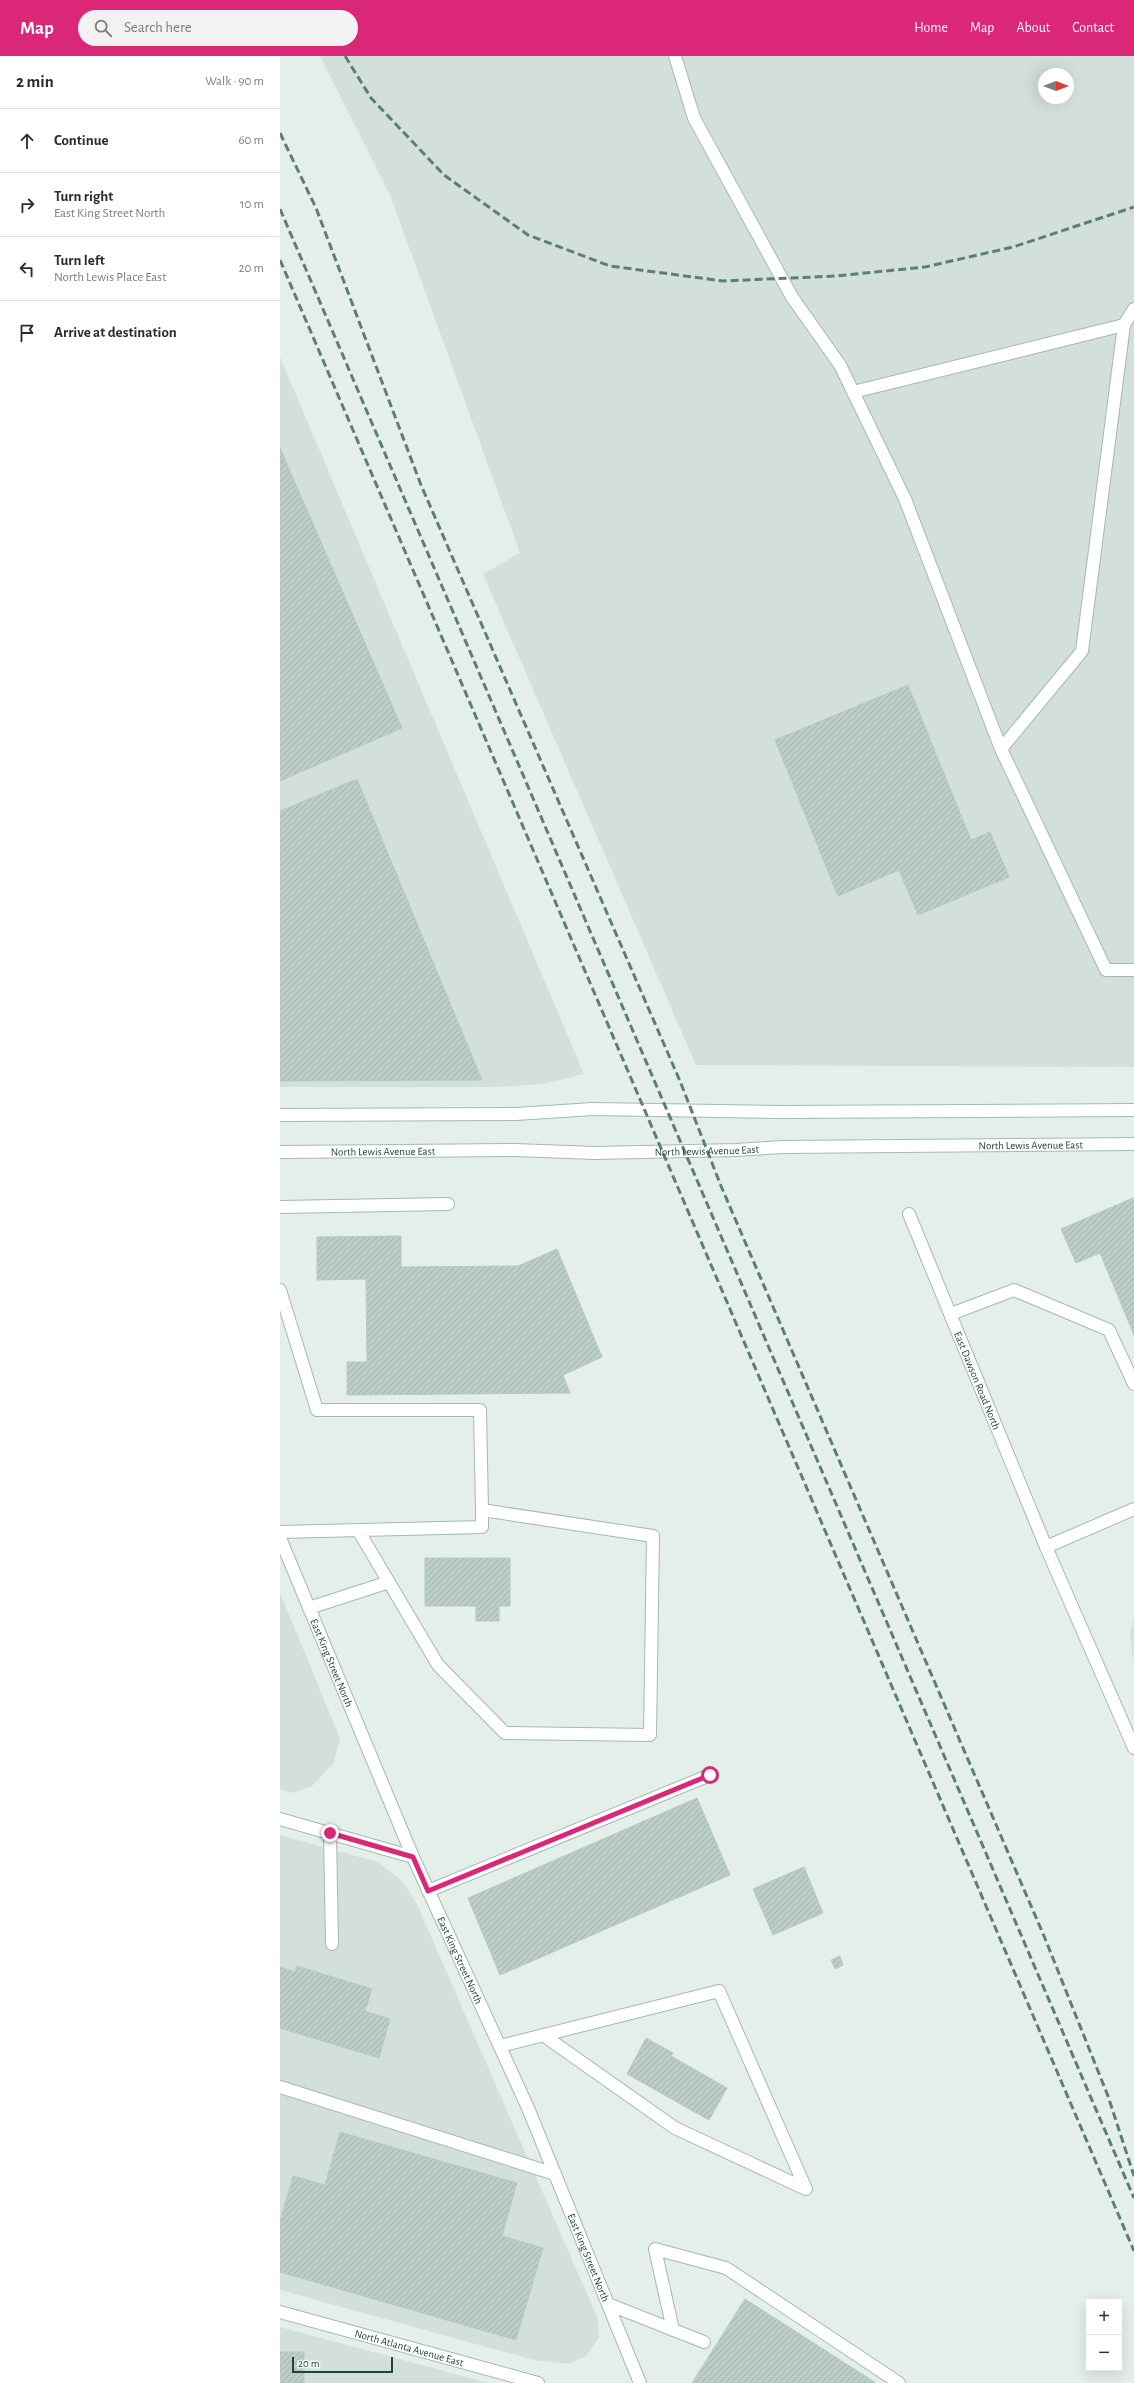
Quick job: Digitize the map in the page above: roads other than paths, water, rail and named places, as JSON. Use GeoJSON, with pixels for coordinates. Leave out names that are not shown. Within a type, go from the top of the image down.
{"type":"FeatureCollection","features":[{"type":"Feature","properties":{"kind":"street"},"geometry":{"type":"LineString","coordinates":[[675,56],[694,118],[792,297],[840,365],[905,499],[1001,750],[1106,970],[1134,970]]}},
{"type":"Feature","properties":{"kind":"street"},"geometry":{"type":"LineString","coordinates":[[1001,750],[1082,651],[1124,324],[1134,309]]}},
{"type":"Feature","properties":{"kind":"street"},"geometry":{"type":"LineString","coordinates":[[853,392],[1124,324]]}},
{"type":"Feature","properties":{"kind":"street"},"geometry":{"type":"LineString","coordinates":[[280,1115],[516,1114],[594,1109],[784,1112],[1134,1110]]}},
{"type":"Feature","properties":{"kind":"street","name":"North Lewis Avenue East"},"geometry":{"type":"LineString","coordinates":[[280,1152],[515,1150],[595,1152],[736,1150],[782,1147],[1134,1144]]}},
{"type":"Feature","properties":{"kind":"street"},"geometry":{"type":"LineString","coordinates":[[280,1207],[448,1204]]}},
{"type":"Feature","properties":{"kind":"street","name":"East Dawson Road North"},"geometry":{"type":"LineString","coordinates":[[909,1214],[1046,1547],[1134,1748]]}},
{"type":"Feature","properties":{"kind":"street"},"geometry":{"type":"LineString","coordinates":[[280,1290],[317,1410],[480,1410],[482,1510],[482,1527],[280,1532]]}},
{"type":"Feature","properties":{"kind":"street"},"geometry":{"type":"LineString","coordinates":[[951,1314],[1014,1290],[1109,1330],[1134,1384]]}},
{"type":"Feature","properties":{"kind":"street"},"geometry":{"type":"LineString","coordinates":[[1046,1547],[1134,1509]]}},
{"type":"Feature","properties":{"kind":"street"},"geometry":{"type":"LineString","coordinates":[[358,1530],[438,1665],[505,1733],[650,1735],[652,1536],[482,1510]]}},
{"type":"Feature","properties":{"kind":"street","name":"East King Street North"},"geometry":{"type":"LineString","coordinates":[[280,1538],[413,1857],[500,2046],[555,2174],[640,2383]]}},
{"type":"Feature","properties":{"kind":"street"},"geometry":{"type":"LineString","coordinates":[[309,1608],[389,1582]]}},
{"type":"Feature","properties":{"kind":"street"},"geometry":{"type":"LineString","coordinates":[[428,1891],[710,1775]]}},
{"type":"Feature","properties":{"kind":"street"},"geometry":{"type":"LineString","coordinates":[[280,1819],[413,1857]]}},
{"type":"Feature","properties":{"kind":"street"},"geometry":{"type":"LineString","coordinates":[[330,1833],[332,1944]]}},
{"type":"Feature","properties":{"kind":"street"},"geometry":{"type":"LineString","coordinates":[[500,2046],[543,2035],[719,1991],[806,2189],[675,2128],[543,2035]]}},
{"type":"Feature","properties":{"kind":"street"},"geometry":{"type":"LineString","coordinates":[[280,2086],[555,2174]]}},
{"type":"Feature","properties":{"kind":"street"},"geometry":{"type":"LineString","coordinates":[[673,2330],[655,2250],[726,2268],[899,2383]]}},
{"type":"Feature","properties":{"kind":"street"},"geometry":{"type":"LineString","coordinates":[[608,2304],[704,2342]]}},
{"type":"Feature","properties":{"kind":"street","name":"North Atlanta Avenue East"},"geometry":{"type":"LineString","coordinates":[[280,2312],[538,2383]]}},
{"type":"Feature","properties":{"kind":"railway"},"geometry":{"type":"LineString","coordinates":[[345,56],[371,98],[444,175],[528,235],[610,266],[723,281],[836,276],[925,267],[1013,247],[1134,207]]}},
{"type":"Feature","properties":{"kind":"railway"},"geometry":{"type":"LineString","coordinates":[[280,133],[316,208],[421,485],[680,1081],[721,1186],[1044,1936],[1108,2096],[1134,2176]]}},
{"type":"Feature","properties":{"kind":"railway"},"geometry":{"type":"LineString","coordinates":[[280,209],[1134,2198]]}},
{"type":"Feature","properties":{"kind":"railway"},"geometry":{"type":"LineString","coordinates":[[280,260],[1134,2251]]}}]}
